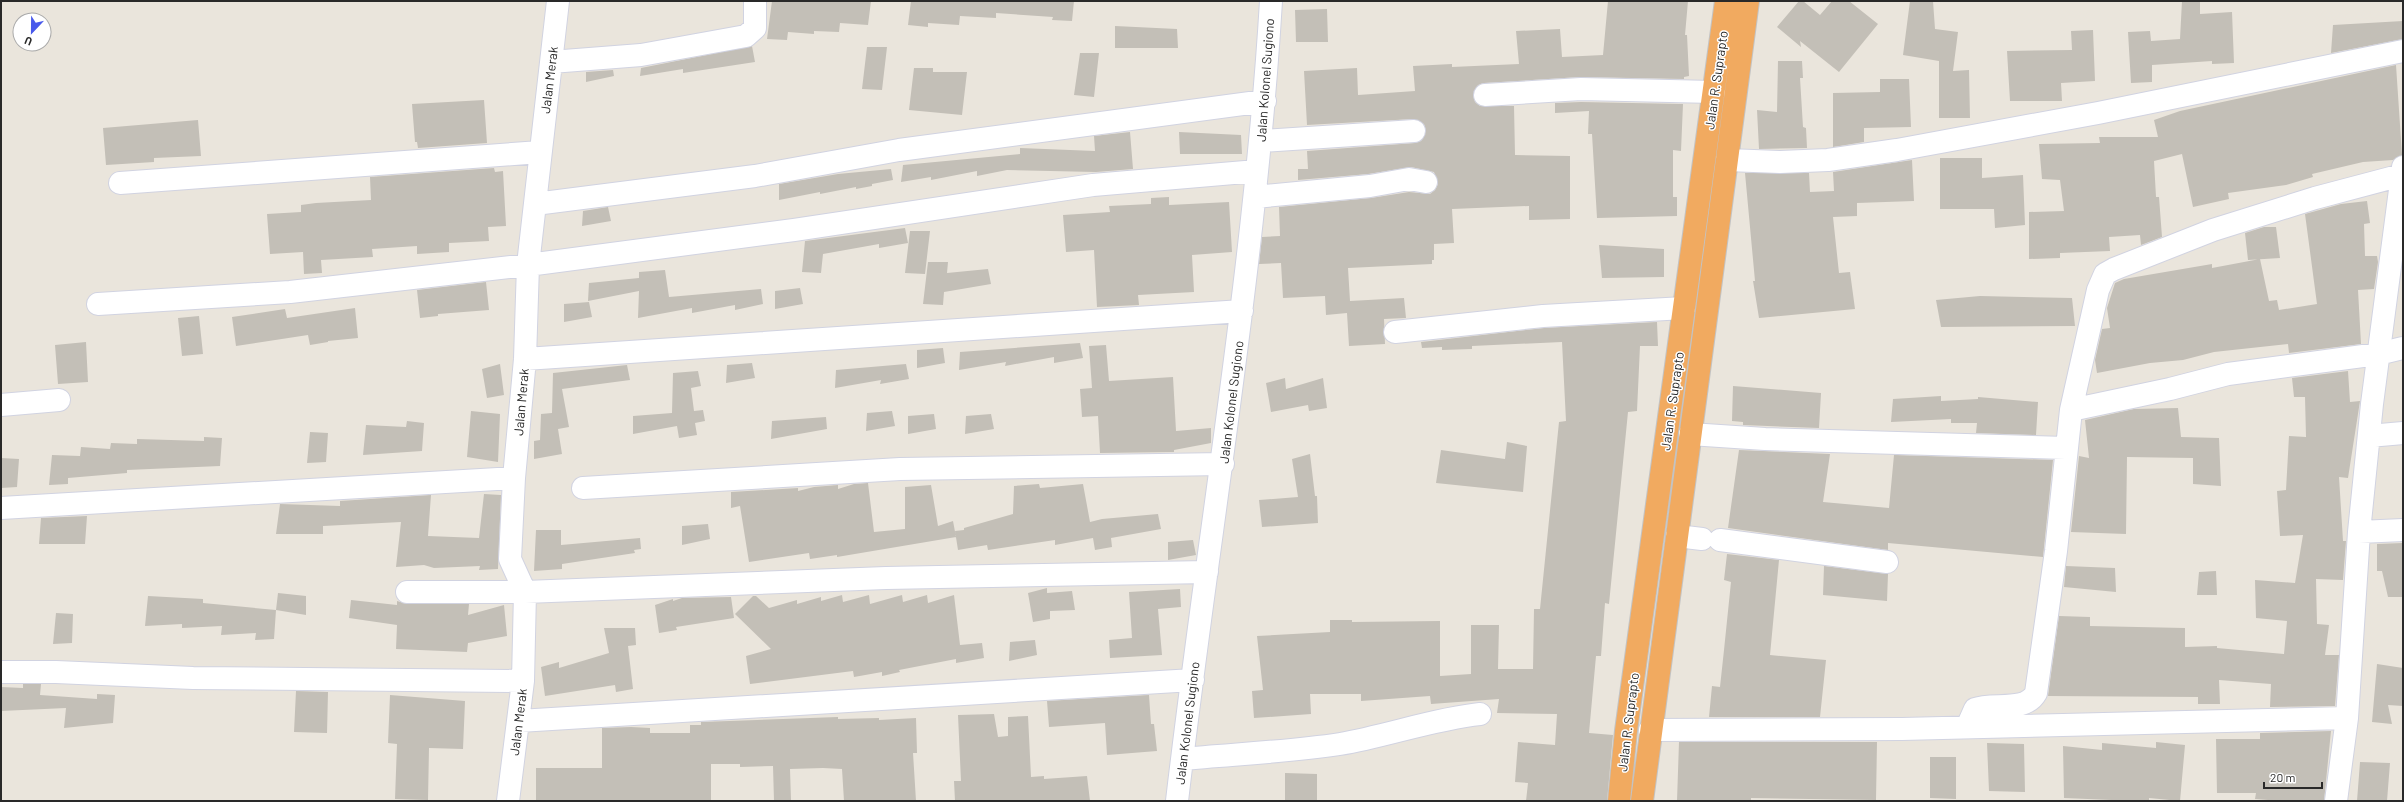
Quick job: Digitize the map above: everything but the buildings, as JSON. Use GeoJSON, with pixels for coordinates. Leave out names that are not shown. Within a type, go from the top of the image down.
{"type":"FeatureCollection","features":[{"type":"Feature","properties":{"kind":"highway","name":"Jalan R. Suprapto"},"geometry":{"type":"LineString","coordinates":[[1619,801],[1726,1]]}},
{"type":"Feature","properties":{"kind":"highway","name":"Jalan R. Suprapto"},"geometry":{"type":"LineString","coordinates":[[1642,801],[1650,730],[1748,1]]}},
{"type":"Feature","properties":{"kind":"highway"},"geometry":{"type":"LineString","coordinates":[[1661,479],[1684,481]]}},
{"type":"Feature","properties":{"kind":"street","name":"Jalan Merak"},"geometry":{"type":"LineString","coordinates":[[508,801],[523,681],[525,592],[510,559],[514,478],[525,359],[528,265],[558,1]]}},
{"type":"Feature","properties":{"kind":"street"},"geometry":{"type":"LineString","coordinates":[[551,62],[641,55],[746,36],[754,28],[755,1]]}},
{"type":"Feature","properties":{"kind":"street","name":"Jalan Kolonel Sugiono"},"geometry":{"type":"LineString","coordinates":[[1177,801],[1207,572],[1223,464],[1242,311],[1257,171],[1262,141],[1271,1]]}},
{"type":"Feature","properties":{"kind":"street"},"geometry":{"type":"LineString","coordinates":[[1727,160],[1780,162],[1828,160],[1897,150],[2098,113],[2403,51]]}},
{"type":"Feature","properties":{"kind":"street"},"geometry":{"type":"LineString","coordinates":[[1485,96],[1581,89],[1714,92]]}},
{"type":"Feature","properties":{"kind":"street"},"geometry":{"type":"LineString","coordinates":[[534,204],[755,176],[899,150],[1265,101]]}},
{"type":"Feature","properties":{"kind":"street"},"geometry":{"type":"LineString","coordinates":[[1262,141],[1414,131]]}},
{"type":"Feature","properties":{"kind":"street"},"geometry":{"type":"LineString","coordinates":[[120,183],[540,152]]}},
{"type":"Feature","properties":{"kind":"street"},"geometry":{"type":"LineString","coordinates":[[98,304],[290,292],[528,265],[794,230],[1093,185],[1257,171]]}},
{"type":"Feature","properties":{"kind":"street"},"geometry":{"type":"LineString","coordinates":[[1967,727],[1975,709],[2022,704],[2033,698],[2036,693],[2056,551],[2071,410],[2098,290],[2105,274],[2130,262],[2213,230],[2402,171],[2397,263],[2378,354],[2369,436],[2359,532],[2347,718],[2336,801]]}},
{"type":"Feature","properties":{"kind":"street"},"geometry":{"type":"LineString","coordinates":[[1255,197],[1370,186],[1409,179],[1426,182]]}},
{"type":"Feature","properties":{"kind":"street"},"geometry":{"type":"LineString","coordinates":[[1395,332],[1543,316],[1684,308]]}},
{"type":"Feature","properties":{"kind":"street"},"geometry":{"type":"LineString","coordinates":[[525,359],[1242,311]]}},
{"type":"Feature","properties":{"kind":"street"},"geometry":{"type":"LineString","coordinates":[[2071,410],[2170,389],[2235,373],[2378,354],[2403,348]]}},
{"type":"Feature","properties":{"kind":"street"},"geometry":{"type":"LineString","coordinates":[[1,405],[59,400]]}},
{"type":"Feature","properties":{"kind":"street"},"geometry":{"type":"LineString","coordinates":[[2369,436],[2403,433]]}},
{"type":"Feature","properties":{"kind":"street"},"geometry":{"type":"LineString","coordinates":[[1690,434],[1766,439],[2066,448]]}},
{"type":"Feature","properties":{"kind":"street"},"geometry":{"type":"LineString","coordinates":[[583,488],[900,469],[1223,464]]}},
{"type":"Feature","properties":{"kind":"street"},"geometry":{"type":"LineString","coordinates":[[1,508],[514,478]]}},
{"type":"Feature","properties":{"kind":"street"},"geometry":{"type":"LineString","coordinates":[[2359,532],[2403,530]]}},
{"type":"Feature","properties":{"kind":"street"},"geometry":{"type":"LineString","coordinates":[[1677,536],[1887,562]]}},
{"type":"Feature","properties":{"kind":"street"},"geometry":{"type":"LineString","coordinates":[[407,592],[525,592],[878,578],[1207,572]]}},
{"type":"Feature","properties":{"kind":"street"},"geometry":{"type":"LineString","coordinates":[[1,672],[56,672],[193,678],[523,681]]}},
{"type":"Feature","properties":{"kind":"street"},"geometry":{"type":"LineString","coordinates":[[519,721],[1193,680]]}},
{"type":"Feature","properties":{"kind":"street"},"geometry":{"type":"LineString","coordinates":[[1182,759],[1339,744],[1434,724],[1456,717],[1480,714]]}},
{"type":"Feature","properties":{"kind":"street"},"geometry":{"type":"LineString","coordinates":[[1650,730],[1967,727],[2347,718]]}}]}
